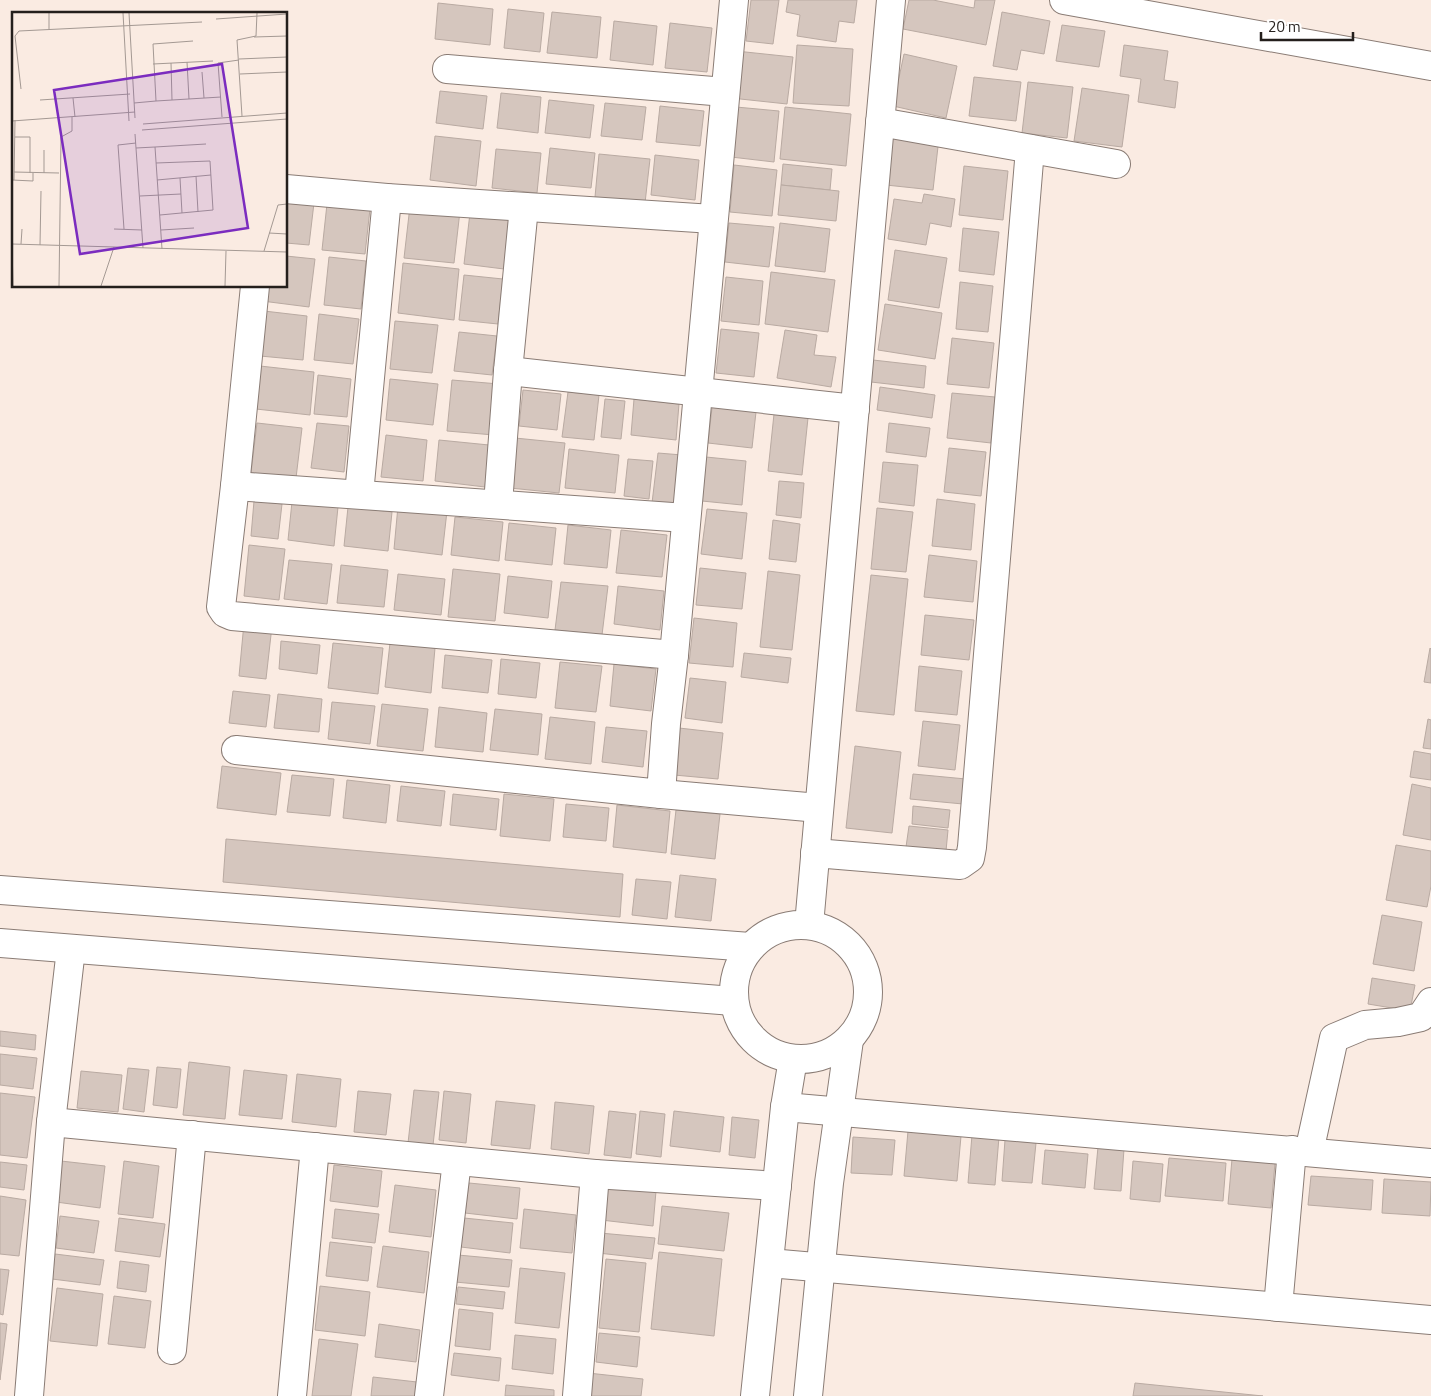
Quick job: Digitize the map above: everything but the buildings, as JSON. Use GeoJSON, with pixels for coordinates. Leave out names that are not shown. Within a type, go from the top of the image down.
{"type":"FeatureCollection","features":[{"type":"Feature","properties":{"kind":"street"},"geometry":{"type":"LineString","coordinates":[[661,794],[734,0]]}},
{"type":"Feature","properties":{"kind":"street"},"geometry":{"type":"LineString","coordinates":[[809,925],[891,0]]}},
{"type":"Feature","properties":{"kind":"street"},"geometry":{"type":"LineString","coordinates":[[1064,0],[1142,7],[1431,66]]}},
{"type":"Feature","properties":{"kind":"street"},"geometry":{"type":"LineString","coordinates":[[447,69],[725,92]]}},
{"type":"Feature","properties":{"kind":"street"},"geometry":{"type":"LineString","coordinates":[[880,122],[1116,164]]}},
{"type":"Feature","properties":{"kind":"street"},"geometry":{"type":"LineString","coordinates":[[815,853],[960,865],[970,858],[1030,148]]}},
{"type":"Feature","properties":{"kind":"street"},"geometry":{"type":"LineString","coordinates":[[288,189],[387,198],[714,219]]}},
{"type":"Feature","properties":{"kind":"street"},"geometry":{"type":"LineString","coordinates":[[359,494],[387,198]]}},
{"type":"Feature","properties":{"kind":"street"},"geometry":{"type":"LineString","coordinates":[[498,504],[508,371],[524,206]]}},
{"type":"Feature","properties":{"kind":"street"},"geometry":{"type":"LineString","coordinates":[[255,288],[221,607],[224,613],[232,616],[674,655]]}},
{"type":"Feature","properties":{"kind":"street"},"geometry":{"type":"LineString","coordinates":[[508,371],[855,409]]}},
{"type":"Feature","properties":{"kind":"street"},"geometry":{"type":"LineString","coordinates":[[235,486],[686,518]]}},
{"type":"Feature","properties":{"kind":"street"},"geometry":{"type":"LineString","coordinates":[[236,750],[661,794],[819,808]]}},
{"type":"Feature","properties":{"kind":"street"},"geometry":{"type":"LineString","coordinates":[[0,890],[750,947]]}},
{"type":"Feature","properties":{"kind":"street"},"geometry":{"type":"LineString","coordinates":[[809,925],[830,931],[847,943],[860,960],[868,980],[868,1002],[861,1022],[849,1040],[832,1052],[813,1059],[793,1060],[771,1053],[753,1040],[740,1022],[733,1001],[734,981],[739,963],[750,947],[767,933],[787,926],[809,925]]}},
{"type":"Feature","properties":{"kind":"street"},"geometry":{"type":"LineString","coordinates":[[0,943],[733,1001]]}},
{"type":"Feature","properties":{"kind":"street"},"geometry":{"type":"LineString","coordinates":[[29,1396],[51,1122],[71,949]]}},
{"type":"Feature","properties":{"kind":"street"},"geometry":{"type":"LineString","coordinates":[[1278,1307],[1300,1151],[1334,1038],[1365,1025],[1398,1022],[1421,1017],[1431,1002]]}},
{"type":"Feature","properties":{"kind":"street"},"geometry":{"type":"LineString","coordinates":[[808,1396],[838,1112],[849,1040]]}},
{"type":"Feature","properties":{"kind":"street"},"geometry":{"type":"LineString","coordinates":[[755,1396],[785,1108],[793,1060]]}},
{"type":"Feature","properties":{"kind":"street"},"geometry":{"type":"LineString","coordinates":[[785,1108],[1431,1163]]}},
{"type":"Feature","properties":{"kind":"street"},"geometry":{"type":"LineString","coordinates":[[51,1122],[596,1174],[777,1186]]}},
{"type":"Feature","properties":{"kind":"street"},"geometry":{"type":"LineString","coordinates":[[172,1350],[192,1135]]}},
{"type":"Feature","properties":{"kind":"street"},"geometry":{"type":"LineString","coordinates":[[292,1396],[315,1148]]}},
{"type":"Feature","properties":{"kind":"street"},"geometry":{"type":"LineString","coordinates":[[429,1396],[457,1161]]}},
{"type":"Feature","properties":{"kind":"street"},"geometry":{"type":"LineString","coordinates":[[577,1396],[596,1174]]}},
{"type":"Feature","properties":{"kind":"street"},"geometry":{"type":"LineString","coordinates":[[769,1263],[1431,1320]]}}]}
